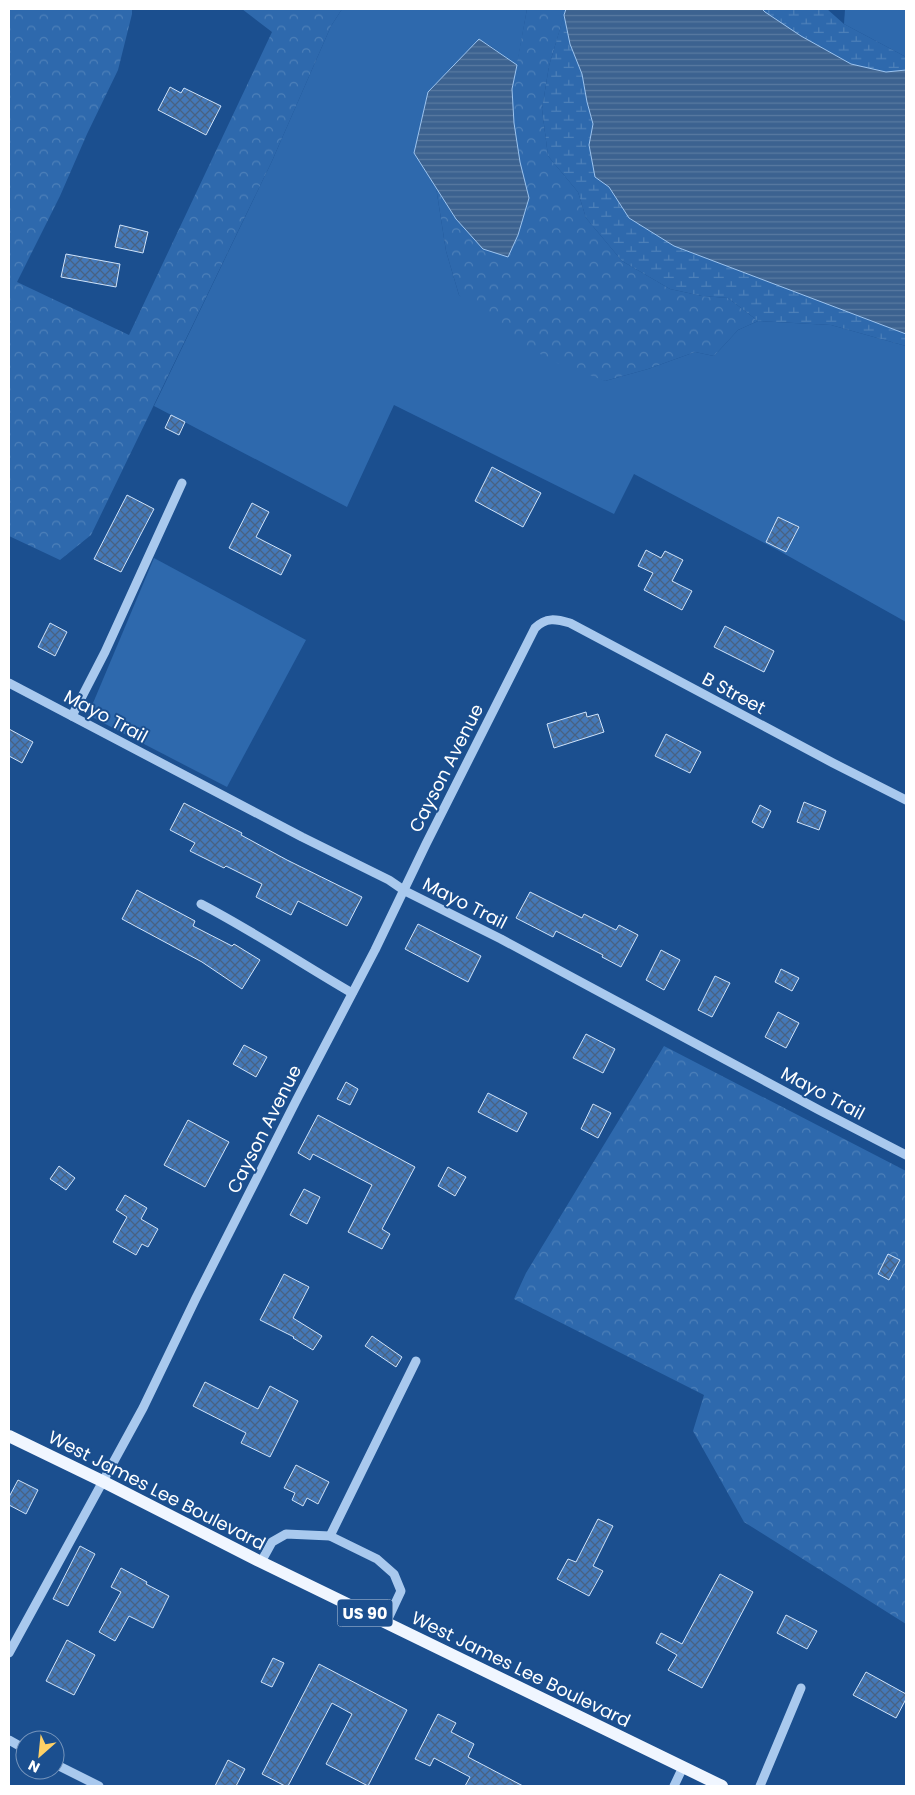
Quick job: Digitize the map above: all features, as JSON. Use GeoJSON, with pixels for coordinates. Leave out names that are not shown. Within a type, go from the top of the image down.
{"type":"FeatureCollection","features":[{"type":"Feature","properties":{"kind":"main road","name":"West James Lee Boulevard"},"geometry":{"type":"LineString","coordinates":[[9,1436],[261,1562],[722,1786]]}},
{"type":"Feature","properties":{"kind":"street"},"geometry":{"type":"LineString","coordinates":[[72,716],[105,652],[182,483]]}},
{"type":"Feature","properties":{"kind":"street","name":"B Street"},"geometry":{"type":"LineString","coordinates":[[545,621],[556,619],[570,623],[798,745],[906,800]]}},
{"type":"Feature","properties":{"kind":"street","name":"Cayson Avenue"},"geometry":{"type":"LineString","coordinates":[[9,1653],[143,1408],[196,1298],[405,891],[426,844],[535,628],[545,621]]}},
{"type":"Feature","properties":{"kind":"street","name":"Mayo Trail"},"geometry":{"type":"LineString","coordinates":[[9,683],[302,837],[389,880],[405,891],[502,939],[906,1155]]}},
{"type":"Feature","properties":{"kind":"street"},"geometry":{"type":"LineString","coordinates":[[201,904],[243,926],[352,994]]}},
{"type":"Feature","properties":{"kind":"street"},"geometry":{"type":"LineString","coordinates":[[330,1536],[416,1361]]}},
{"type":"Feature","properties":{"kind":"street"},"geometry":{"type":"LineString","coordinates":[[261,1562],[272,1542],[286,1534],[330,1536],[377,1559],[394,1574],[401,1591],[386,1623]]}},
{"type":"Feature","properties":{"kind":"street"},"geometry":{"type":"LineString","coordinates":[[760,1786],[801,1688]]}},
{"type":"Feature","properties":{"kind":"street"},"geometry":{"type":"LineString","coordinates":[[674,1786],[684,1767]]}},
{"type":"Feature","properties":{"kind":"street"},"geometry":{"type":"LineString","coordinates":[[65,1769],[99,1786]]}},
{"type":"Feature","properties":{"kind":"green space"},"geometry":{"type":"Polygon","coordinates":[[[9,9],[132,9],[118,70],[60,196],[17,282],[129,335],[272,32],[242,9],[342,9],[331,26],[272,161],[91,535],[60,560],[9,536],[9,9]]]}},
{"type":"Feature","properties":{"kind":"green space"},"geometry":{"type":"Polygon","coordinates":[[[342,9],[527,9],[517,65],[479,39],[428,92],[414,153],[436,187],[446,251],[459,295],[605,381],[648,369],[695,352],[714,356],[738,330],[758,321],[831,325],[906,346],[906,622],[774,548],[634,474],[614,514],[394,405],[347,507],[154,406],[272,161],[331,26],[342,9]]]}},
{"type":"Feature","properties":{"kind":"green space"},"geometry":{"type":"Polygon","coordinates":[[[527,9],[566,9],[549,66],[542,109],[548,156],[578,192],[586,218],[622,261],[670,289],[702,296],[728,298],[758,321],[738,330],[714,356],[695,352],[648,369],[605,381],[552,361],[493,326],[459,295],[446,251],[436,187],[456,219],[508,257],[518,235],[529,198],[520,162],[514,123],[512,89],[527,9]]]}},
{"type":"Feature","properties":{"kind":"green space"},"geometry":{"type":"Polygon","coordinates":[[[762,9],[827,9],[844,24],[906,57],[906,70],[886,72],[851,64],[801,36],[762,9]]]}},
{"type":"Feature","properties":{"kind":"green space"},"geometry":{"type":"Polygon","coordinates":[[[845,9],[906,9],[906,57],[844,24],[845,9]]]}},
{"type":"Feature","properties":{"kind":"green space"},"geometry":{"type":"Polygon","coordinates":[[[564,15],[570,44],[582,74],[593,125],[589,145],[595,176],[609,187],[629,218],[674,246],[906,334],[906,346],[831,325],[758,321],[728,298],[702,296],[670,289],[622,261],[586,218],[578,192],[548,156],[542,109],[549,66],[564,15]]]}},
{"type":"Feature","properties":{"kind":"green space"},"geometry":{"type":"Polygon","coordinates":[[[154,558],[306,640],[227,787],[88,715],[154,558]]]}},
{"type":"Feature","properties":{"kind":"green space"},"geometry":{"type":"Polygon","coordinates":[[[664,1046],[906,1171],[906,1624],[744,1522],[693,1431],[704,1395],[514,1299],[526,1273],[664,1046]]]}},
{"type":"Feature","properties":{"kind":"shaded area"},"geometry":{"type":"Polygon","coordinates":[[[566,9],[762,9],[801,36],[851,64],[886,72],[906,70],[906,334],[674,246],[629,218],[609,187],[595,177],[589,145],[593,124],[582,74],[570,44],[564,15],[566,9]]]}},
{"type":"Feature","properties":{"kind":"shaded area"},"geometry":{"type":"Polygon","coordinates":[[[479,39],[517,65],[512,89],[514,123],[520,162],[529,198],[518,235],[508,257],[483,249],[456,219],[414,153],[428,92],[479,39]]]}},
{"type":"Feature","properties":{"kind":"building"},"geometry":{"type":"Polygon","coordinates":[[[170,87],[181,93],[184,88],[221,106],[206,135],[158,110],[170,87]]]}},
{"type":"Feature","properties":{"kind":"building"},"geometry":{"type":"Polygon","coordinates":[[[120,225],[148,232],[143,253],[115,247],[120,225]]]}},
{"type":"Feature","properties":{"kind":"building"},"geometry":{"type":"Polygon","coordinates":[[[66,254],[120,264],[116,287],[61,277],[66,254]]]}},
{"type":"Feature","properties":{"kind":"building"},"geometry":{"type":"Polygon","coordinates":[[[171,415],[185,422],[179,435],[165,428],[171,415]]]}},
{"type":"Feature","properties":{"kind":"building"},"geometry":{"type":"Polygon","coordinates":[[[492,467],[541,493],[523,527],[475,501],[492,467]]]}},
{"type":"Feature","properties":{"kind":"building"},"geometry":{"type":"Polygon","coordinates":[[[127,495],[154,509],[121,572],[94,559],[127,495]]]}},
{"type":"Feature","properties":{"kind":"building"},"geometry":{"type":"Polygon","coordinates":[[[252,503],[269,512],[256,537],[291,555],[281,575],[229,548],[252,503]]]}},
{"type":"Feature","properties":{"kind":"building"},"geometry":{"type":"Polygon","coordinates":[[[778,517],[799,527],[786,552],[766,542],[778,517]]]}},
{"type":"Feature","properties":{"kind":"building"},"geometry":{"type":"Polygon","coordinates":[[[646,550],[661,558],[665,551],[683,560],[672,581],[692,591],[682,610],[644,590],[653,573],[638,566],[646,550]]]}},
{"type":"Feature","properties":{"kind":"building"},"geometry":{"type":"Polygon","coordinates":[[[50,623],[67,632],[55,656],[38,647],[50,623]]]}},
{"type":"Feature","properties":{"kind":"building"},"geometry":{"type":"Polygon","coordinates":[[[725,626],[774,651],[764,672],[714,647],[725,626]]]}},
{"type":"Feature","properties":{"kind":"building"},"geometry":{"type":"Polygon","coordinates":[[[586,712],[587,717],[598,714],[604,732],[554,748],[547,724],[586,712]]]}},
{"type":"Feature","properties":{"kind":"building"},"geometry":{"type":"Polygon","coordinates":[[[9,729],[33,742],[22,763],[9,756],[9,729]]]}},
{"type":"Feature","properties":{"kind":"building"},"geometry":{"type":"Polygon","coordinates":[[[666,734],[701,752],[690,773],[655,756],[666,734]]]}},
{"type":"Feature","properties":{"kind":"building"},"geometry":{"type":"Polygon","coordinates":[[[804,802],[826,811],[819,830],[797,822],[804,802]]]}},
{"type":"Feature","properties":{"kind":"building"},"geometry":{"type":"Polygon","coordinates":[[[184,803],[242,833],[241,835],[287,860],[362,897],[347,926],[298,901],[291,915],[256,897],[262,884],[190,851],[195,843],[170,830],[184,803]]]}},
{"type":"Feature","properties":{"kind":"building"},"geometry":{"type":"Polygon","coordinates":[[[760,805],[771,811],[763,828],[752,822],[760,805]]]}},
{"type":"Feature","properties":{"kind":"building"},"geometry":{"type":"Polygon","coordinates":[[[137,890],[195,921],[193,926],[232,946],[234,944],[260,960],[242,989],[202,962],[122,919],[137,890]]]}},
{"type":"Feature","properties":{"kind":"building"},"geometry":{"type":"Polygon","coordinates":[[[530,892],[582,918],[584,914],[616,930],[619,925],[638,935],[621,967],[602,957],[603,955],[556,931],[553,937],[516,918],[530,892]]]}},
{"type":"Feature","properties":{"kind":"building"},"geometry":{"type":"Polygon","coordinates":[[[418,924],[481,956],[468,982],[405,949],[418,924]]]}},
{"type":"Feature","properties":{"kind":"building"},"geometry":{"type":"Polygon","coordinates":[[[661,950],[680,960],[664,990],[646,980],[661,950]]]}},
{"type":"Feature","properties":{"kind":"building"},"geometry":{"type":"Polygon","coordinates":[[[781,969],[799,978],[792,991],[775,982],[781,969]]]}},
{"type":"Feature","properties":{"kind":"building"},"geometry":{"type":"Polygon","coordinates":[[[715,976],[730,983],[712,1017],[698,1010],[715,976]]]}},
{"type":"Feature","properties":{"kind":"building"},"geometry":{"type":"Polygon","coordinates":[[[778,1012],[799,1023],[786,1048],[765,1037],[778,1012]]]}},
{"type":"Feature","properties":{"kind":"building"},"geometry":{"type":"Polygon","coordinates":[[[586,1034],[615,1049],[603,1073],[573,1058],[586,1034]]]}},
{"type":"Feature","properties":{"kind":"building"},"geometry":{"type":"Polygon","coordinates":[[[244,1045],[267,1057],[256,1077],[233,1064],[244,1045]]]}},
{"type":"Feature","properties":{"kind":"building"},"geometry":{"type":"Polygon","coordinates":[[[346,1082],[358,1089],[350,1105],[337,1099],[346,1082]]]}},
{"type":"Feature","properties":{"kind":"building"},"geometry":{"type":"Polygon","coordinates":[[[488,1093],[527,1113],[517,1132],[478,1112],[488,1093]]]}},
{"type":"Feature","properties":{"kind":"building"},"geometry":{"type":"Polygon","coordinates":[[[593,1104],[611,1113],[598,1138],[581,1129],[593,1104]]]}},
{"type":"Feature","properties":{"kind":"building"},"geometry":{"type":"Polygon","coordinates":[[[318,1115],[415,1167],[382,1229],[390,1234],[382,1249],[348,1232],[372,1185],[313,1154],[310,1160],[298,1153],[318,1115]]]}},
{"type":"Feature","properties":{"kind":"building"},"geometry":{"type":"Polygon","coordinates":[[[188,1120],[229,1142],[205,1187],[164,1165],[188,1120]]]}},
{"type":"Feature","properties":{"kind":"building"},"geometry":{"type":"Polygon","coordinates":[[[59,1166],[75,1178],[66,1190],[50,1179],[59,1166]]]}},
{"type":"Feature","properties":{"kind":"building"},"geometry":{"type":"Polygon","coordinates":[[[448,1167],[466,1177],[455,1196],[438,1186],[448,1167]]]}},
{"type":"Feature","properties":{"kind":"building"},"geometry":{"type":"Polygon","coordinates":[[[304,1189],[320,1197],[307,1224],[290,1215],[304,1189]]]}},
{"type":"Feature","properties":{"kind":"building"},"geometry":{"type":"Polygon","coordinates":[[[125,1195],[147,1208],[141,1219],[158,1229],[148,1247],[142,1244],[136,1255],[113,1242],[127,1217],[116,1210],[125,1195]]]}},
{"type":"Feature","properties":{"kind":"building"},"geometry":{"type":"Polygon","coordinates":[[[888,1254],[900,1260],[889,1280],[878,1274],[888,1254]]]}},
{"type":"Feature","properties":{"kind":"building"},"geometry":{"type":"Polygon","coordinates":[[[284,1274],[309,1287],[293,1318],[322,1336],[313,1350],[294,1337],[260,1320],[284,1274]]]}},
{"type":"Feature","properties":{"kind":"building"},"geometry":{"type":"Polygon","coordinates":[[[372,1336],[402,1357],[396,1367],[365,1346],[372,1336]]]}},
{"type":"Feature","properties":{"kind":"building"},"geometry":{"type":"Polygon","coordinates":[[[205,1382],[258,1409],[270,1386],[298,1401],[270,1457],[241,1443],[246,1433],[193,1406],[205,1382]]]}},
{"type":"Feature","properties":{"kind":"building"},"geometry":{"type":"Polygon","coordinates":[[[296,1465],[329,1482],[318,1504],[307,1498],[303,1506],[292,1500],[295,1493],[284,1488],[296,1465]]]}},
{"type":"Feature","properties":{"kind":"building"},"geometry":{"type":"Polygon","coordinates":[[[18,1480],[38,1490],[26,1514],[9,1505],[9,1497],[18,1480]]]}},
{"type":"Feature","properties":{"kind":"building"},"geometry":{"type":"Polygon","coordinates":[[[598,1519],[613,1526],[593,1566],[603,1571],[589,1596],[557,1579],[568,1559],[576,1562],[598,1519]]]}},
{"type":"Feature","properties":{"kind":"building"},"geometry":{"type":"Polygon","coordinates":[[[80,1546],[95,1554],[68,1606],[53,1599],[80,1546]]]}},
{"type":"Feature","properties":{"kind":"building"},"geometry":{"type":"Polygon","coordinates":[[[121,1568],[169,1596],[153,1628],[129,1616],[115,1641],[99,1632],[121,1592],[111,1587],[121,1568]]]}},
{"type":"Feature","properties":{"kind":"building"},"geometry":{"type":"Polygon","coordinates":[[[720,1574],[753,1592],[702,1688],[668,1670],[677,1655],[656,1643],[661,1633],[682,1644],[720,1574]]]}},
{"type":"Feature","properties":{"kind":"building"},"geometry":{"type":"Polygon","coordinates":[[[786,1615],[817,1631],[807,1649],[777,1633],[786,1615]]]}},
{"type":"Feature","properties":{"kind":"building"},"geometry":{"type":"Polygon","coordinates":[[[67,1640],[95,1655],[74,1695],[46,1681],[67,1640]]]}},
{"type":"Feature","properties":{"kind":"building"},"geometry":{"type":"Polygon","coordinates":[[[273,1658],[284,1663],[272,1687],[261,1682],[273,1658]]]}},
{"type":"Feature","properties":{"kind":"building"},"geometry":{"type":"Polygon","coordinates":[[[319,1664],[407,1710],[368,1786],[326,1764],[352,1714],[332,1703],[288,1786],[262,1774],[319,1664]]]}},
{"type":"Feature","properties":{"kind":"building"},"geometry":{"type":"Polygon","coordinates":[[[866,1672],[906,1694],[906,1699],[896,1718],[853,1695],[866,1672]]]}},
{"type":"Feature","properties":{"kind":"building"},"geometry":{"type":"Polygon","coordinates":[[[438,1714],[456,1723],[451,1732],[474,1744],[468,1757],[523,1786],[465,1786],[470,1777],[434,1758],[430,1766],[415,1759],[438,1714]]]}},
{"type":"Feature","properties":{"kind":"building"},"geometry":{"type":"Polygon","coordinates":[[[228,1760],[245,1769],[236,1786],[215,1786],[228,1760]]]}}]}
